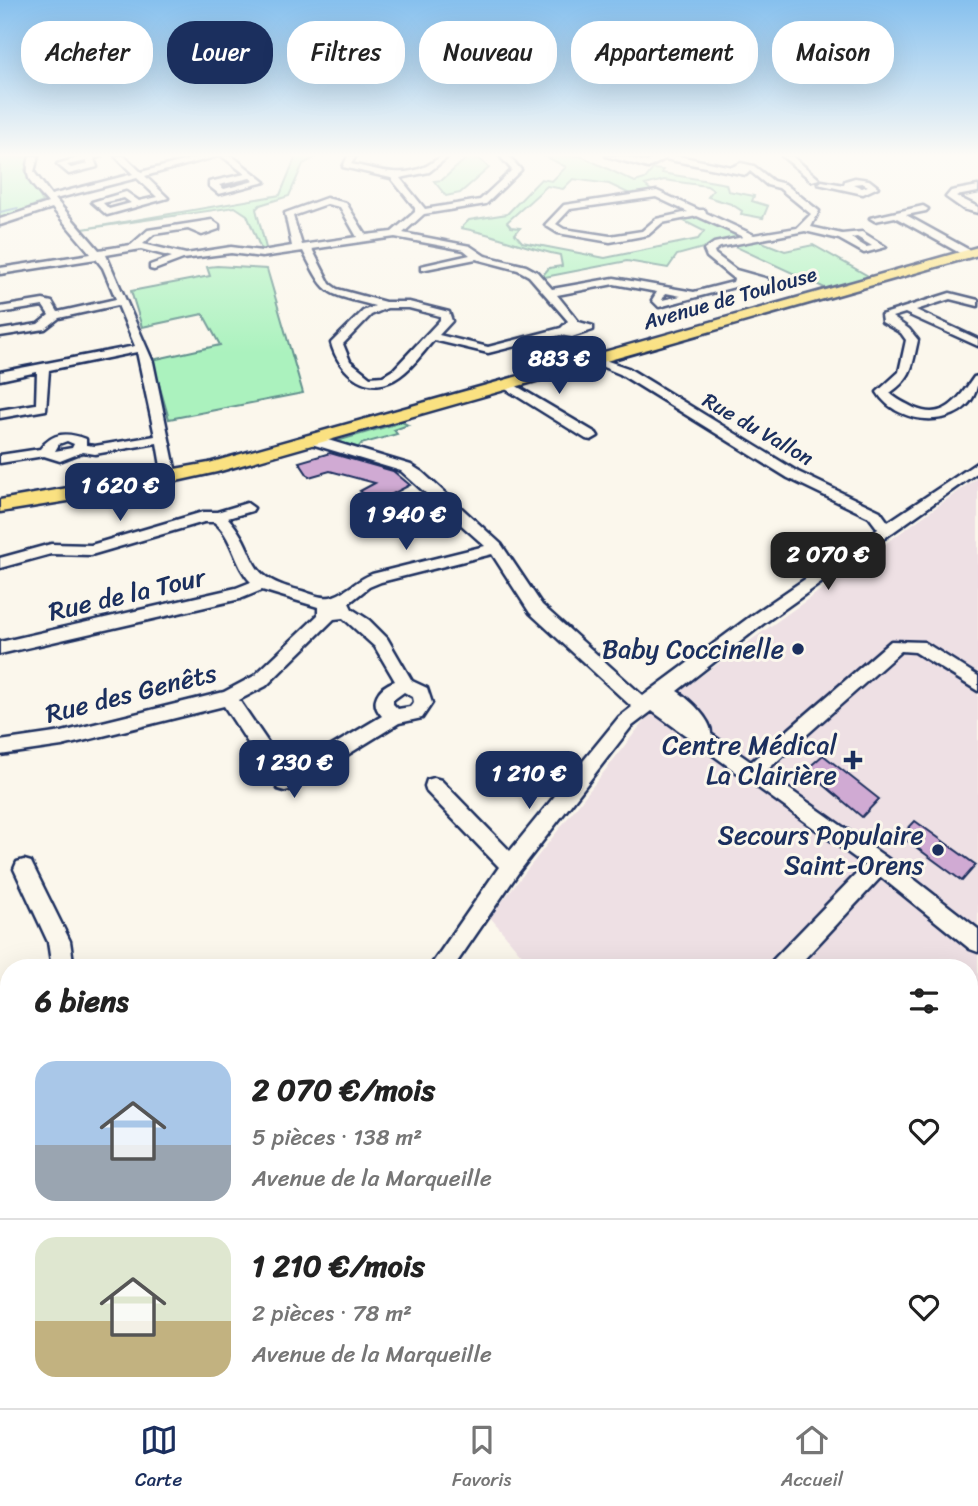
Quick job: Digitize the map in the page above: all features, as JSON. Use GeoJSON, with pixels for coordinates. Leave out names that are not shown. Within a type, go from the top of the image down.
{"type":"FeatureCollection","features":[{"type":"Feature","properties":{"kind":"main road","name":"Avenue de Toulouse"},"geometry":{"type":"LineString","coordinates":[[0,506],[170,478],[973,253]]}},
{"type":"Feature","properties":{"kind":"street"},"geometry":{"type":"LineString","coordinates":[[71,222],[100,254],[142,348],[164,438],[170,478]]}},
{"type":"Feature","properties":{"kind":"street"},"geometry":{"type":"LineString","coordinates":[[292,222],[302,248],[329,289],[385,305],[409,305],[445,314],[446,321],[394,375],[372,380],[351,374],[337,342],[371,310],[385,305]]}},
{"type":"Feature","properties":{"kind":"street"},"geometry":{"type":"LineString","coordinates":[[353,222],[363,239]]}},
{"type":"Feature","properties":{"kind":"street"},"geometry":{"type":"LineString","coordinates":[[395,234],[410,222]]}},
{"type":"Feature","properties":{"kind":"street"},"geometry":{"type":"LineString","coordinates":[[553,222],[550,225],[561,231],[610,239],[645,233],[658,222]]}},
{"type":"Feature","properties":{"kind":"street"},"geometry":{"type":"LineString","coordinates":[[721,222],[754,239]]}},
{"type":"Feature","properties":{"kind":"street"},"geometry":{"type":"LineString","coordinates":[[806,227],[808,222]]}},
{"type":"Feature","properties":{"kind":"street"},"geometry":{"type":"LineString","coordinates":[[912,222],[973,253]]}},
{"type":"Feature","properties":{"kind":"street"},"geometry":{"type":"LineString","coordinates":[[135,246],[151,232],[192,226]]}},
{"type":"Feature","properties":{"kind":"street"},"geometry":{"type":"LineString","coordinates":[[550,293],[614,281],[663,290],[657,300],[659,304],[694,295],[736,278],[709,250],[806,227],[842,237]]}},
{"type":"Feature","properties":{"kind":"street"},"geometry":{"type":"LineString","coordinates":[[154,267],[182,256],[231,250],[262,254],[395,234],[467,248],[478,256],[523,268],[550,293],[573,324],[559,331],[467,356]]}},
{"type":"Feature","properties":{"kind":"street"},"geometry":{"type":"LineString","coordinates":[[0,258],[1,271],[135,246],[182,256]]}},
{"type":"Feature","properties":{"kind":"street"},"geometry":{"type":"LineString","coordinates":[[425,268],[478,256]]}},
{"type":"Feature","properties":{"kind":"street"},"geometry":{"type":"LineString","coordinates":[[978,303],[950,296],[884,317],[912,340],[905,372],[900,380],[885,388],[884,396],[917,415],[940,418],[962,403],[978,380]]}},
{"type":"Feature","properties":{"kind":"street"},"geometry":{"type":"LineString","coordinates":[[0,333],[41,327],[55,316],[122,301]]}},
{"type":"Feature","properties":{"kind":"street"},"geometry":{"type":"LineString","coordinates":[[0,310],[43,303],[55,316]]}},
{"type":"Feature","properties":{"kind":"street"},"geometry":{"type":"LineString","coordinates":[[906,309],[978,343]]}},
{"type":"Feature","properties":{"kind":"street"},"geometry":{"type":"LineString","coordinates":[[431,336],[488,350]]}},
{"type":"Feature","properties":{"kind":"street"},"geometry":{"type":"LineString","coordinates":[[0,376],[142,348]]}},
{"type":"Feature","properties":{"kind":"street"},"geometry":{"type":"LineString","coordinates":[[624,371],[622,366],[626,351]]}},
{"type":"Feature","properties":{"kind":"street","name":"Rue du Vallon"},"geometry":{"type":"LineString","coordinates":[[595,360],[624,371],[793,475],[875,514],[902,519]]}},
{"type":"Feature","properties":{"kind":"street"},"geometry":{"type":"LineString","coordinates":[[0,414],[42,407],[43,369]]}},
{"type":"Feature","properties":{"kind":"street"},"geometry":{"type":"LineString","coordinates":[[508,385],[591,436]]}},
{"type":"Feature","properties":{"kind":"street"},"geometry":{"type":"LineString","coordinates":[[0,459],[47,452],[60,457],[79,449],[95,450],[164,438]]}},
{"type":"Feature","properties":{"kind":"street"},"geometry":{"type":"LineString","coordinates":[[313,440],[406,468],[434,488],[496,548],[536,609],[611,680],[652,699],[711,741],[751,773],[880,864],[978,942]]}},
{"type":"Feature","properties":{"kind":"street"},"geometry":{"type":"LineString","coordinates":[[446,959],[511,866],[625,722],[652,699],[978,466]]}},
{"type":"Feature","properties":{"kind":"street"},"geometry":{"type":"LineString","coordinates":[[0,563],[51,550],[91,550],[203,517],[217,517],[247,508]]}},
{"type":"Feature","properties":{"kind":"street","name":"Rue du Vallon"},"geometry":{"type":"LineString","coordinates":[[875,514],[878,521],[888,529]]}},
{"type":"Feature","properties":{"kind":"street"},"geometry":{"type":"LineString","coordinates":[[217,517],[228,525],[251,573],[263,583],[335,608],[362,625],[398,666],[405,685],[421,693],[423,703],[409,716],[395,716],[285,783],[229,698]]}},
{"type":"Feature","properties":{"kind":"street","name":"Rue des Genêts"},"geometry":{"type":"LineString","coordinates":[[0,748],[62,739],[229,698],[260,681],[364,583],[496,548]]}},
{"type":"Feature","properties":{"kind":"street","name":"Rue de la Tour"},"geometry":{"type":"LineString","coordinates":[[0,648],[240,593],[263,583]]}},
{"type":"Feature","properties":{"kind":"street"},"geometry":{"type":"LineString","coordinates":[[751,773],[897,645],[918,646],[978,684]]}},
{"type":"Feature","properties":{"kind":"street"},"geometry":{"type":"LineString","coordinates":[[681,678],[687,697],[711,741]]}},
{"type":"Feature","properties":{"kind":"street"},"geometry":{"type":"LineString","coordinates":[[395,716],[384,707],[384,698],[392,689],[405,685]]}},
{"type":"Feature","properties":{"kind":"street"},"geometry":{"type":"LineString","coordinates":[[434,786],[511,866]]}},
{"type":"Feature","properties":{"kind":"street"},"geometry":{"type":"LineString","coordinates":[[789,959],[880,864]]}},
{"type":"Feature","properties":{"kind":"street"},"geometry":{"type":"LineString","coordinates":[[24,869],[59,941],[62,959]]}},
{"type":"Feature","properties":{"kind":"shaded area"},"geometry":{"type":"Polygon","coordinates":[[[978,477],[978,959],[525,959],[490,917],[651,712],[978,477]]]}},
{"type":"Feature","properties":{"kind":"green space"},"geometry":{"type":"Polygon","coordinates":[[[250,222],[259,222],[267,252],[262,252],[250,222]]]}},
{"type":"Feature","properties":{"kind":"green space"},"geometry":{"type":"Polygon","coordinates":[[[467,222],[507,222],[511,227],[520,228],[515,234],[522,242],[605,258],[698,239],[704,231],[685,222],[713,222],[743,237],[677,255],[668,268],[627,261],[545,277],[542,276],[549,268],[562,266],[560,255],[461,228],[467,222]]]}},
{"type":"Feature","properties":{"kind":"green space"},"geometry":{"type":"Polygon","coordinates":[[[757,240],[785,251],[813,245],[870,277],[829,290],[732,245],[757,240]]]}},
{"type":"Feature","properties":{"kind":"green space"},"geometry":{"type":"Polygon","coordinates":[[[207,267],[267,269],[303,393],[169,419],[152,360],[220,345],[203,314],[142,327],[131,291],[210,276],[207,267]]]}},
{"type":"Feature","properties":{"kind":"green space"},"geometry":{"type":"Polygon","coordinates":[[[402,422],[408,425],[394,430],[397,434],[361,444],[358,448],[337,441],[402,422]]]}},
{"type":"Feature","properties":{"kind":"building"},"geometry":{"type":"Polygon","coordinates":[[[330,453],[393,471],[410,485],[375,503],[360,491],[375,483],[330,471],[309,477],[299,462],[330,453]]]}},
{"type":"Feature","properties":{"kind":"building"},"geometry":{"type":"Polygon","coordinates":[[[823,755],[879,799],[862,817],[806,770],[823,755]]]}},
{"type":"Feature","properties":{"kind":"building","name":"Secours Populaire Saint-Orens"},"geometry":{"type":"Polygon","coordinates":[[[915,821],[976,865],[962,881],[901,836],[915,821]]]}},
{"type":"Feature","properties":{"kind":"place","name":"Baby Coccinelle"},"geometry":{"type":"Point","coordinates":[798,649]}},
{"type":"Feature","properties":{"kind":"place","name":"Centre Médical La Clairière"},"geometry":{"type":"Point","coordinates":[853,760]}},
{"type":"Feature","properties":{"kind":"place","name":"Secours Populaire Saint-Orens"},"geometry":{"type":"Point","coordinates":[938,850]}}]}
